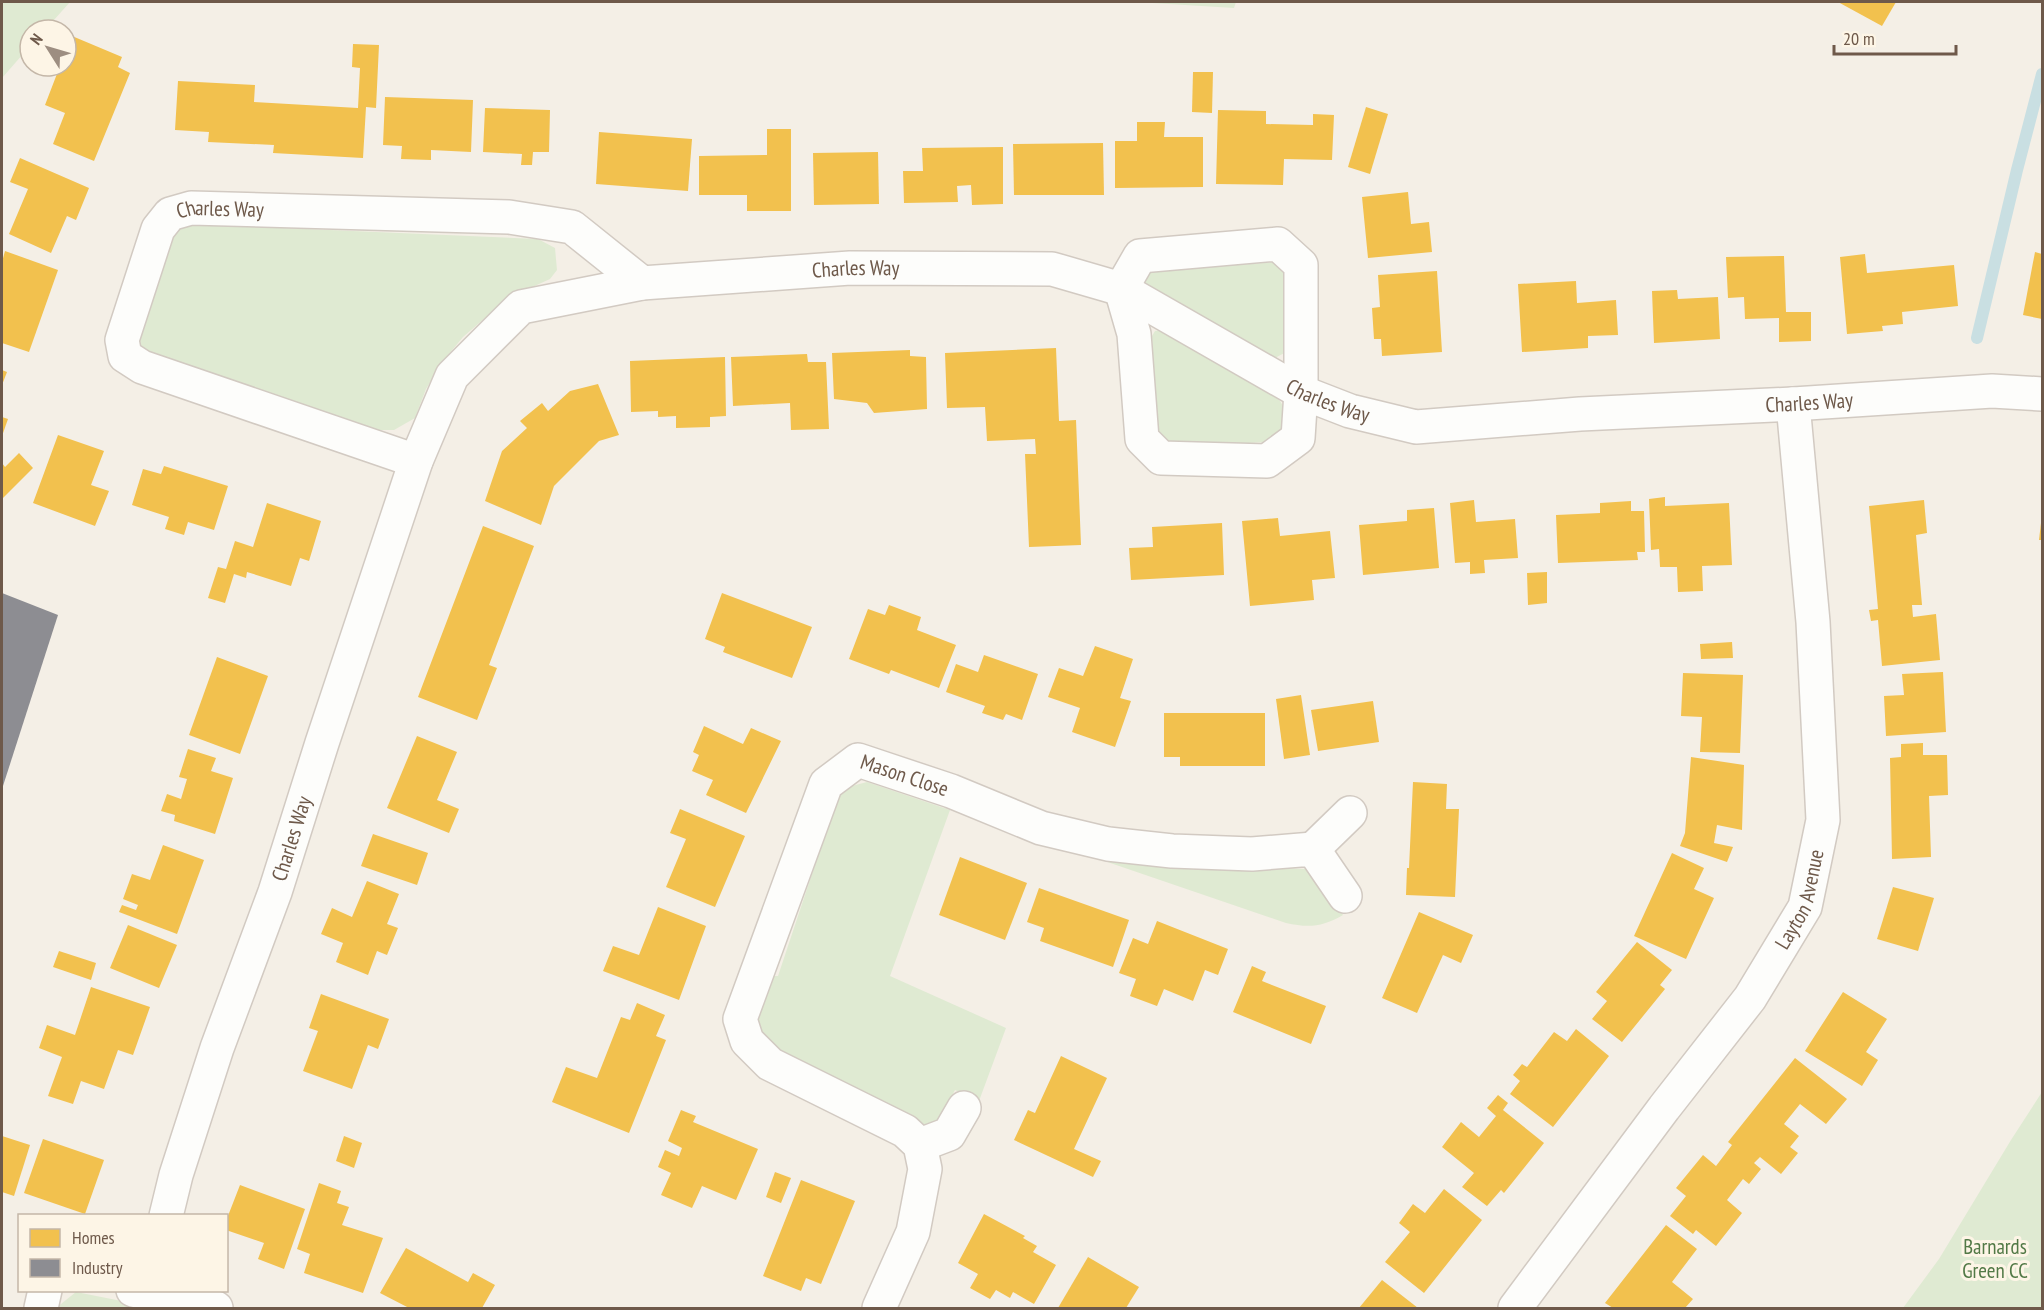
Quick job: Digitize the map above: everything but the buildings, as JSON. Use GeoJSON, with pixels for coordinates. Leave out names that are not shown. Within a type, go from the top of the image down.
{"type":"FeatureCollection","features":[{"type":"Feature","properties":{"kind":"street","name":"Charles Way"},"geometry":{"type":"LineString","coordinates":[[416,461],[142,367],[125,356],[122,340],[158,230],[170,214],[190,208],[509,217],[572,227],[642,283]]}},
{"type":"Feature","properties":{"kind":"street"},"geometry":{"type":"LineString","coordinates":[[1278,244],[1302,265],[1301,392],[1298,438],[1267,461],[1161,458],[1142,439],[1134,334],[1121,289],[1140,256],[1278,244]]}},
{"type":"Feature","properties":{"kind":"street","name":"Charles Way"},"geometry":{"type":"LineString","coordinates":[[166,1214],[176,1175],[218,1048],[275,892],[416,461],[452,376],[521,308],[642,283],[850,268],[1052,269],[1121,289],[1301,392],[1350,411],[1416,426],[1580,414],[1793,404],[1992,391],[2043,394]]}},
{"type":"Feature","properties":{"kind":"street","name":"Layton Avenue"},"geometry":{"type":"LineString","coordinates":[[1515,1308],[1664,1108],[1750,999],[1805,908],[1823,820],[1813,622],[1793,404]]}},
{"type":"Feature","properties":{"kind":"street","name":"Mason Close"},"geometry":{"type":"LineString","coordinates":[[920,1145],[905,1131],[770,1064],[747,1041],[740,1019],[826,784],[858,760],[951,791],[1041,828],[1108,844],[1172,851],[1252,854],[1313,849]]}},
{"type":"Feature","properties":{"kind":"street"},"geometry":{"type":"LineString","coordinates":[[1345,896],[1313,849],[1350,813]]}},
{"type":"Feature","properties":{"kind":"street"},"geometry":{"type":"LineString","coordinates":[[879,1308],[913,1233],[925,1169],[920,1145],[949,1134],[964,1108]]}},
{"type":"Feature","properties":{"kind":"street"},"geometry":{"type":"LineString","coordinates":[[41,1308],[45,1292]]}},
{"type":"Feature","properties":{"kind":"street"},"geometry":{"type":"LineString","coordinates":[[146,1292],[216,1308]]}},
{"type":"Feature","properties":{"kind":"green space"},"geometry":{"type":"Polygon","coordinates":[[[2,2],[70,2],[56,18],[18,18],[18,60],[2,78],[2,2]]]}},
{"type":"Feature","properties":{"kind":"green space"},"geometry":{"type":"Polygon","coordinates":[[[1136,2],[1236,2],[1234,8],[1136,2]]]}},
{"type":"Feature","properties":{"kind":"green space"},"geometry":{"type":"Polygon","coordinates":[[[188,224],[538,239],[555,248],[557,270],[550,279],[528,289],[493,311],[463,337],[443,361],[426,389],[415,418],[394,430],[369,430],[145,353],[138,348],[175,233],[180,227],[188,224]]]}},
{"type":"Feature","properties":{"kind":"green space"},"geometry":{"type":"Polygon","coordinates":[[[1278,262],[1287,268],[1288,351],[1275,358],[1266,356],[1143,285],[1141,277],[1147,271],[1278,262]]]}},
{"type":"Feature","properties":{"kind":"green space"},"geometry":{"type":"Polygon","coordinates":[[[1163,330],[1276,396],[1285,410],[1279,435],[1266,442],[1177,447],[1157,436],[1152,336],[1155,331],[1163,330]]]}},
{"type":"Feature","properties":{"kind":"green space"},"geometry":{"type":"Polygon","coordinates":[[[867,782],[950,810],[890,976],[1006,1028],[979,1101],[955,1090],[938,1122],[926,1125],[774,1055],[753,1032],[768,976],[778,976],[823,841],[816,833],[832,802],[848,787],[867,782]]]}},
{"type":"Feature","properties":{"kind":"green space"},"geometry":{"type":"Polygon","coordinates":[[[1084,854],[1181,864],[1305,869],[1328,892],[1343,915],[1315,925],[1302,926],[1286,923],[1084,854]]]}},
{"type":"Feature","properties":{"kind":"green space","name":"Barnards Green CC"},"geometry":{"type":"Polygon","coordinates":[[[2042,1092],[2042,1308],[1903,1308],[1939,1259],[2042,1092]]]}},
{"type":"Feature","properties":{"kind":"green space"},"geometry":{"type":"Polygon","coordinates":[[[76,1292],[157,1308],[56,1308],[76,1292]]]}},
{"type":"Feature","properties":{"kind":"waterway"},"geometry":{"type":"LineString","coordinates":[[1977,338],[2042,74]]}}]}
